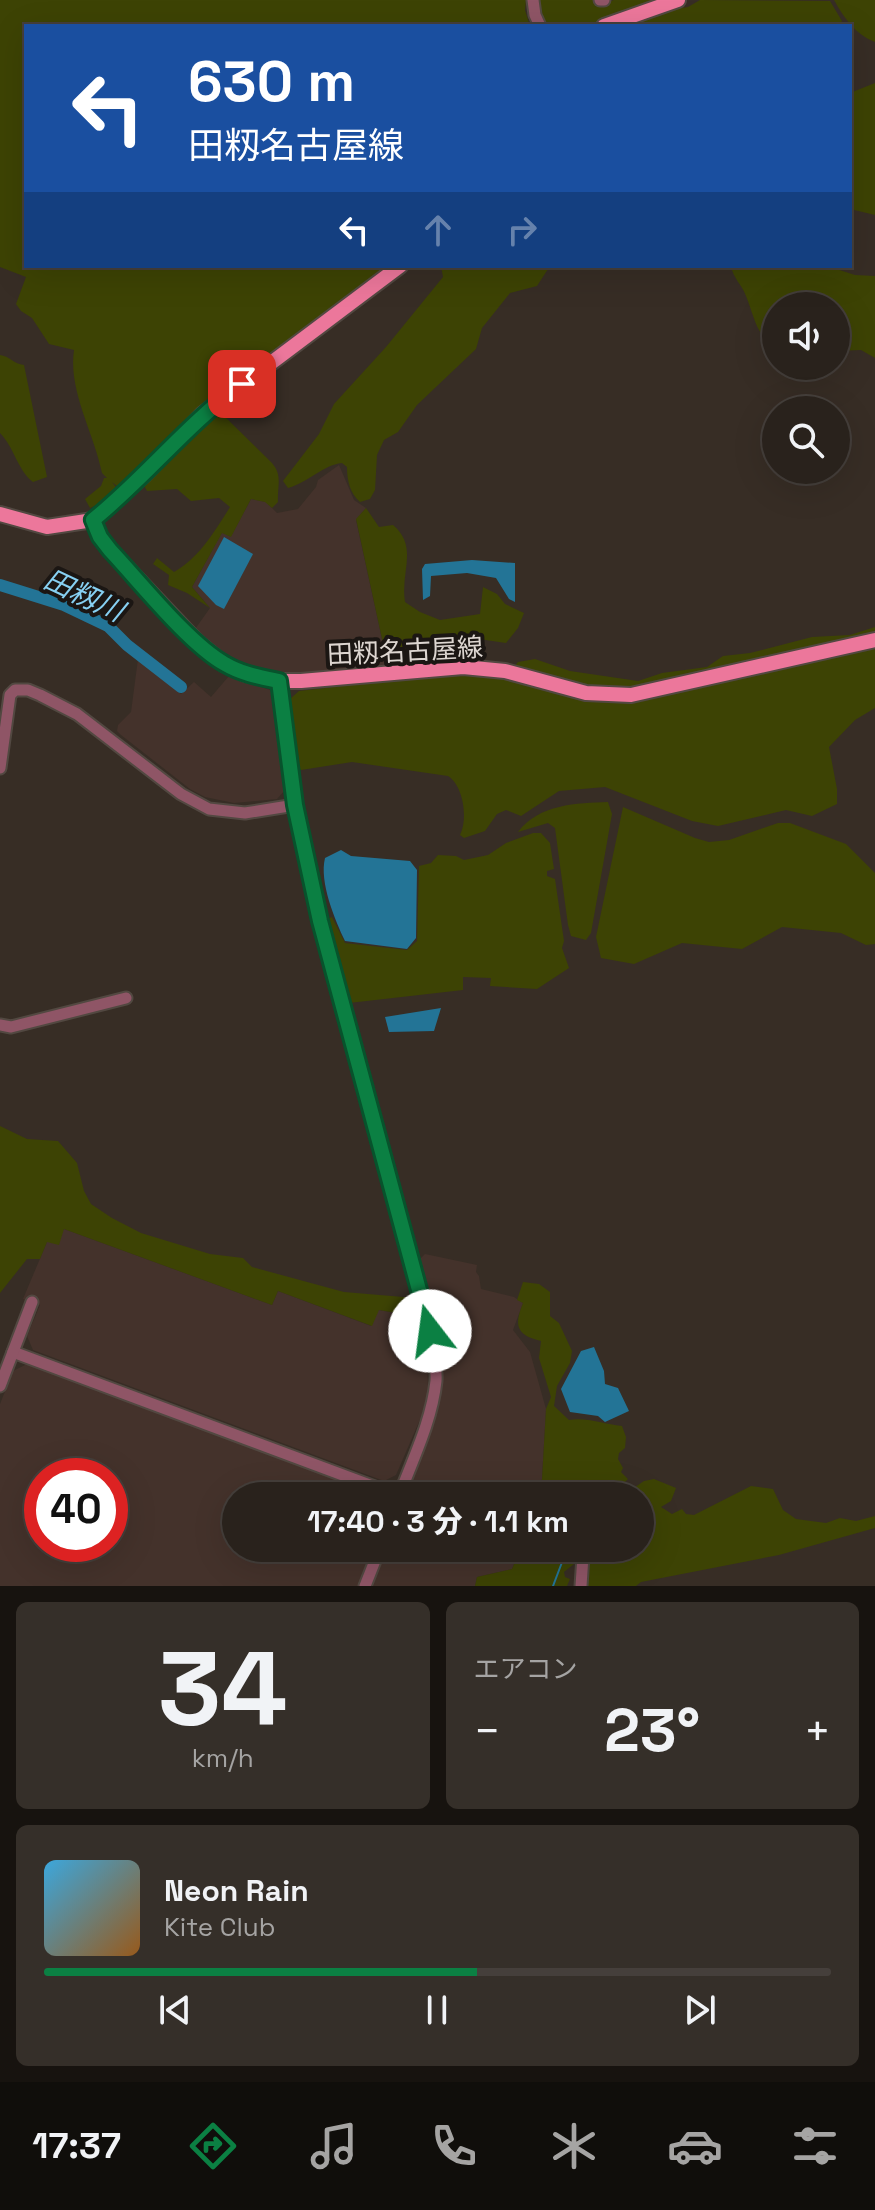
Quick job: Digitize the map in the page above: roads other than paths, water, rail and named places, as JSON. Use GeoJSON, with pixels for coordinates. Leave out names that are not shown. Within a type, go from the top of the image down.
{"type":"FeatureCollection","features":[{"type":"Feature","properties":{"kind":"main road"},"geometry":{"type":"LineString","coordinates":[[610,24],[678,0]]}},
{"type":"Feature","properties":{"kind":"main road"},"geometry":{"type":"LineString","coordinates":[[0,514],[47,527],[93,520],[144,475],[203,414],[397,268]]}},
{"type":"Feature","properties":{"kind":"main road","name":"田籾名古屋線"},"geometry":{"type":"LineString","coordinates":[[93,520],[110,550],[197,642],[224,664],[246,674],[279,681],[485,667],[586,693],[631,695],[875,640]]}},
{"type":"Feature","properties":{"kind":"street"},"geometry":{"type":"LineString","coordinates":[[533,0],[539,24]]}},
{"type":"Feature","properties":{"kind":"street"},"geometry":{"type":"LineString","coordinates":[[279,681],[295,805],[320,921],[427,1318],[435,1360],[436,1379],[430,1412],[404,1482]]}},
{"type":"Feature","properties":{"kind":"street"},"geometry":{"type":"LineString","coordinates":[[0,768],[8,703],[15,690],[22,689],[77,714],[181,794],[209,809],[245,813],[295,805]]}},
{"type":"Feature","properties":{"kind":"street"},"geometry":{"type":"LineString","coordinates":[[0,1025],[11,1027],[126,998]]}},
{"type":"Feature","properties":{"kind":"street"},"geometry":{"type":"LineString","coordinates":[[0,1386],[32,1302]]}},
{"type":"Feature","properties":{"kind":"street"},"geometry":{"type":"LineString","coordinates":[[13,1352],[361,1482]]}},
{"type":"Feature","properties":{"kind":"street"},"geometry":{"type":"LineString","coordinates":[[365,1586],[374,1562]]}},
{"type":"Feature","properties":{"kind":"street"},"geometry":{"type":"LineString","coordinates":[[578,1586],[582,1562]]}},
{"type":"Feature","properties":{"kind":"water"},"geometry":{"type":"Polygon","coordinates":[[[224,537],[253,554],[224,609],[198,586],[224,537]]]}},
{"type":"Feature","properties":{"kind":"water"},"geometry":{"type":"Polygon","coordinates":[[[472,560],[515,563],[515,602],[509,599],[496,578],[467,573],[431,576],[430,596],[423,600],[422,569],[425,564],[472,560]]]}},
{"type":"Feature","properties":{"kind":"water"},"geometry":{"type":"Polygon","coordinates":[[[341,850],[351,856],[410,861],[417,870],[416,938],[407,949],[345,941],[324,878],[325,858],[341,850]]]}},
{"type":"Feature","properties":{"kind":"water"},"geometry":{"type":"Polygon","coordinates":[[[441,1008],[434,1031],[389,1032],[385,1017],[441,1008]]]}},
{"type":"Feature","properties":{"kind":"water"},"geometry":{"type":"Polygon","coordinates":[[[594,1347],[604,1371],[605,1384],[618,1388],[629,1411],[605,1422],[598,1416],[570,1412],[561,1389],[581,1351],[594,1347]]]}},
{"type":"Feature","properties":{"kind":"waterway","name":"田籾川"},"geometry":{"type":"LineString","coordinates":[[0,585],[64,605],[108,626],[181,687]]}},
{"type":"Feature","properties":{"kind":"waterway"},"geometry":{"type":"LineString","coordinates":[[553,1586],[562,1562]]}}]}
